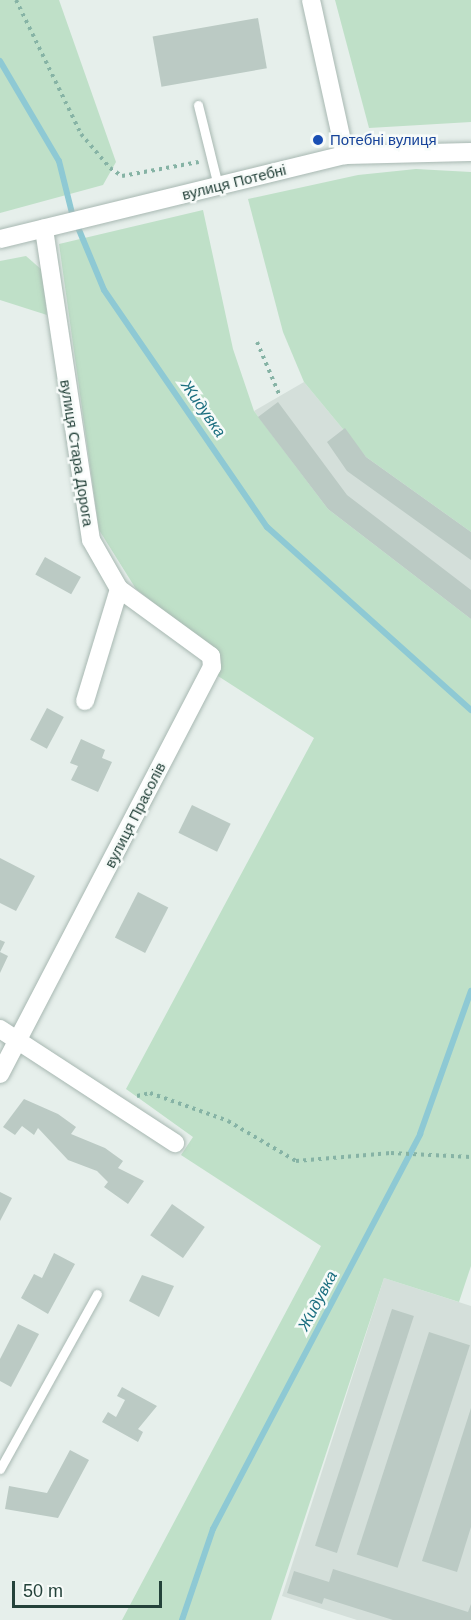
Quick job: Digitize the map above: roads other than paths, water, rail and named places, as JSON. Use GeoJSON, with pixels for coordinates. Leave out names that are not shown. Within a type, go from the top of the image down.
{"type":"FeatureCollection","features":[{"type":"Feature","properties":{"kind":"street"},"geometry":{"type":"LineString","coordinates":[[311,0],[345,155]]}},
{"type":"Feature","properties":{"kind":"street","name":"вулиця Потебні"},"geometry":{"type":"LineString","coordinates":[[0,239],[345,155],[471,152]]}},
{"type":"Feature","properties":{"kind":"street","name":"вулиця Стара Дорога"},"geometry":{"type":"LineString","coordinates":[[52,227],[84,508],[91,540],[119,589]]}},
{"type":"Feature","properties":{"kind":"street"},"geometry":{"type":"LineString","coordinates":[[85,701],[119,589]]}},
{"type":"Feature","properties":{"kind":"street","name":"вулиця Прасолів"},"geometry":{"type":"LineString","coordinates":[[0,1074],[212,667],[211,656],[119,589]]}},
{"type":"Feature","properties":{"kind":"street"},"geometry":{"type":"LineString","coordinates":[[0,1029],[19,1038],[175,1143]]}},
{"type":"Feature","properties":{"kind":"lane"},"geometry":{"type":"LineString","coordinates":[[198,105],[218,186]]}},
{"type":"Feature","properties":{"kind":"lane"},"geometry":{"type":"LineString","coordinates":[[0,1469],[98,1294]]}},
{"type":"Feature","properties":{"kind":"waterway","name":"Жидувка"},"geometry":{"type":"LineString","coordinates":[[0,61],[59,161],[72,213],[104,290],[267,527],[471,710]]}},
{"type":"Feature","properties":{"kind":"waterway","name":"Жидувка"},"geometry":{"type":"LineString","coordinates":[[182,1620],[213,1529],[420,1134],[471,991]]}},
{"type":"Feature","properties":{"kind":"place","name":"Потебні вулиця"},"geometry":{"type":"Point","coordinates":[318,140]}}]}
